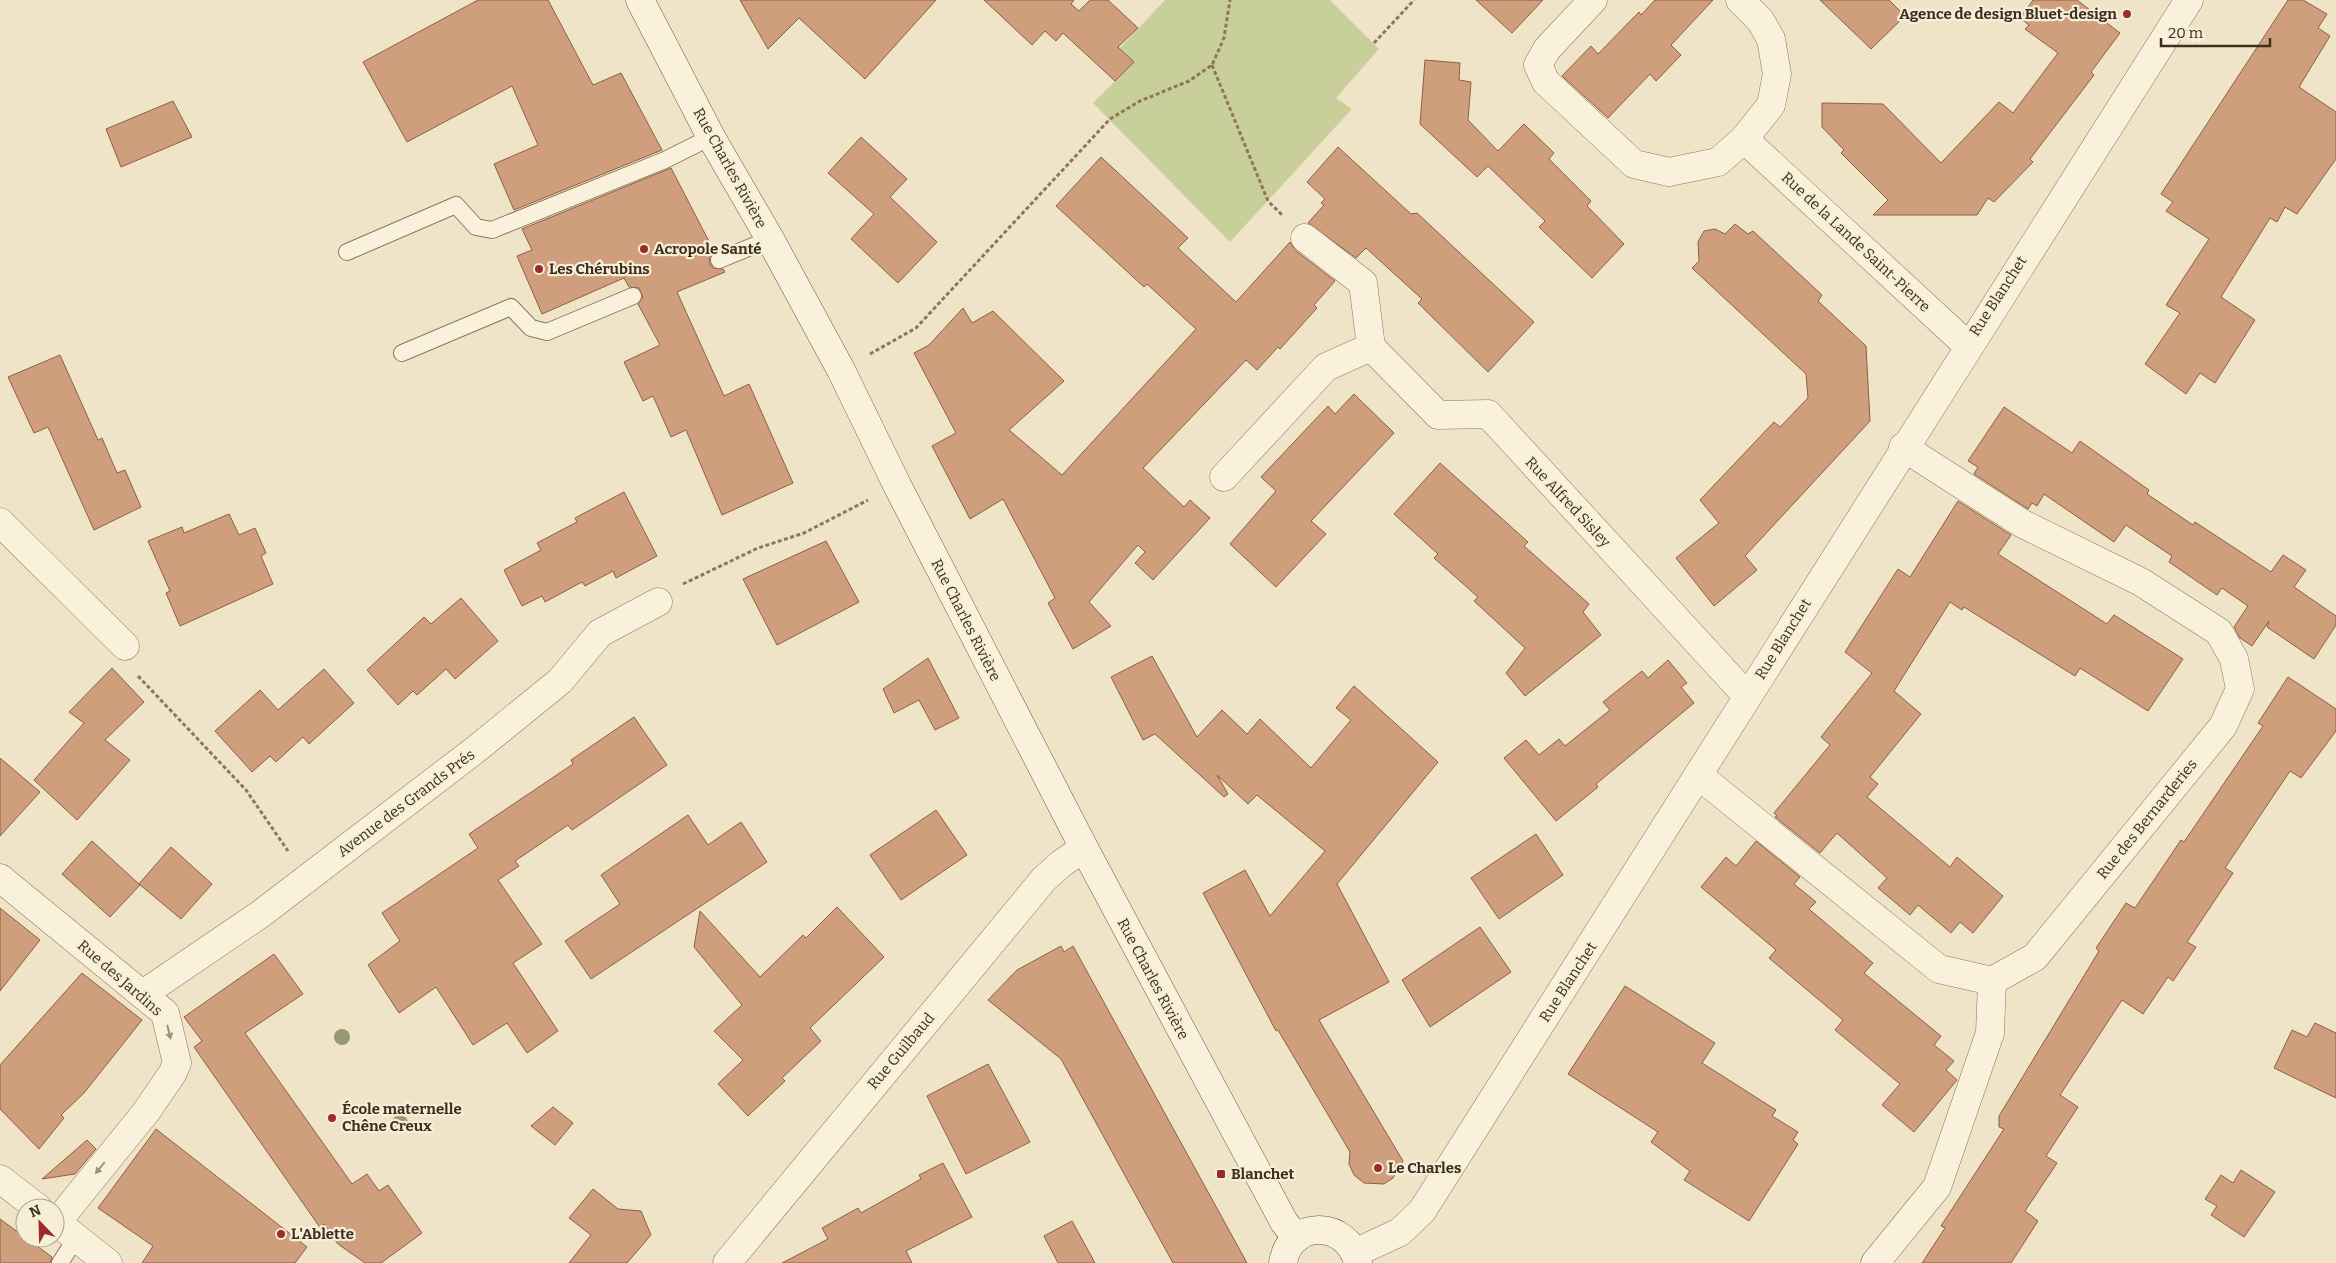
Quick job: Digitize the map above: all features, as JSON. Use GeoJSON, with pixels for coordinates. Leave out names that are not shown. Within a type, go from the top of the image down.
{"type":"FeatureCollection","features":[{"type":"Feature","properties":{"kind":"street","name":"Rue Charles Rivière"},"geometry":{"type":"LineString","coordinates":[[640,0],[711,136],[770,239],[841,370],[898,487],[1084,848],[1274,1205],[1284,1222],[1297,1238]]}},
{"type":"Feature","properties":{"kind":"street"},"geometry":{"type":"LineString","coordinates":[[1593,0],[1547,49],[1538,64],[1546,82],[1581,117],[1634,164],[1668,172],[1718,162],[1744,139],[1771,105],[1777,74],[1771,39],[1760,20],[1740,0]]}},
{"type":"Feature","properties":{"kind":"street","name":"Rue Blanchet"},"geometry":{"type":"LineString","coordinates":[[1356,1258],[1400,1232],[1422,1211],[1967,344],[2189,0]]}},
{"type":"Feature","properties":{"kind":"street","name":"Rue de la Lande Saint-Pierre"},"geometry":{"type":"LineString","coordinates":[[1744,139],[1967,344]]}},
{"type":"Feature","properties":{"kind":"street"},"geometry":{"type":"LineString","coordinates":[[1224,477],[1326,367],[1371,348],[1363,283],[1306,238]]}},
{"type":"Feature","properties":{"kind":"street","name":"Rue Alfred Sisley"},"geometry":{"type":"LineString","coordinates":[[1371,348],[1438,415],[1488,414],[1747,696]]}},
{"type":"Feature","properties":{"kind":"street","name":"Rue des Bernarderies"},"geometry":{"type":"LineString","coordinates":[[1903,447],[2023,524],[2141,582],[2218,632],[2234,659],[2240,688],[2223,726],[2035,957],[1992,981]]}},
{"type":"Feature","properties":{"kind":"street"},"geometry":{"type":"LineString","coordinates":[[0,522],[125,646]]}},
{"type":"Feature","properties":{"kind":"street","name":"Avenue des Grands Prés"},"geometry":{"type":"LineString","coordinates":[[143,994],[262,913],[475,750],[560,681],[600,634],[658,602]]}},
{"type":"Feature","properties":{"kind":"street"},"geometry":{"type":"LineString","coordinates":[[1698,774],[1939,969],[1992,981],[1990,1033],[1937,1187],[1874,1263]]}},
{"type":"Feature","properties":{"kind":"street","name":"Rue Guilbaud"},"geometry":{"type":"LineString","coordinates":[[727,1263],[1044,879],[1084,848]]}},
{"type":"Feature","properties":{"kind":"street","name":"Rue des Jardins"},"geometry":{"type":"LineString","coordinates":[[0,878],[165,1013],[177,1063],[172,1074],[146,1112],[65,1211]]}},
{"type":"Feature","properties":{"kind":"street"},"geometry":{"type":"LineString","coordinates":[[0,1179],[25,1198]]}},
{"type":"Feature","properties":{"kind":"street"},"geometry":{"type":"LineString","coordinates":[[65,1229],[108,1263]]}},
{"type":"Feature","properties":{"kind":"street"},"geometry":{"type":"LineString","coordinates":[[1283,1263],[1289,1246],[1297,1238],[1318,1229],[1330,1231],[1349,1243],[1356,1258]]}},
{"type":"Feature","properties":{"kind":"lane"},"geometry":{"type":"LineString","coordinates":[[347,252],[456,206],[476,227],[492,230],[665,160],[711,136]]}},
{"type":"Feature","properties":{"kind":"lane"},"geometry":{"type":"LineString","coordinates":[[719,260],[770,239]]}},
{"type":"Feature","properties":{"kind":"lane"},"geometry":{"type":"LineString","coordinates":[[402,353],[511,307],[531,328],[547,332],[633,296]]}},
{"type":"Feature","properties":{"kind":"lane"},"geometry":{"type":"LineString","coordinates":[[59,1248],[60,1263]]}},
{"type":"Feature","properties":{"kind":"path"},"geometry":{"type":"LineString","coordinates":[[841,370],[916,328],[1110,119],[1140,101],[1189,81],[1212,65],[1224,38],[1230,0]]}},
{"type":"Feature","properties":{"kind":"path"},"geometry":{"type":"LineString","coordinates":[[1374,43],[1414,0]]}},
{"type":"Feature","properties":{"kind":"path"},"geometry":{"type":"LineString","coordinates":[[1212,65],[1268,201],[1306,238]]}},
{"type":"Feature","properties":{"kind":"path"},"geometry":{"type":"LineString","coordinates":[[658,602],[677,587],[758,548],[804,533],[898,487]]}},
{"type":"Feature","properties":{"kind":"path"},"geometry":{"type":"LineString","coordinates":[[125,646],[122,659],[246,790],[307,878]]}},
{"type":"Feature","properties":{"kind":"green space"},"geometry":{"type":"Polygon","coordinates":[[[1165,0],[1330,0],[1379,49],[1336,98],[1352,109],[1230,242],[1093,103],[1134,62],[1120,48],[1165,0]]]}},
{"type":"Feature","properties":{"kind":"building"},"geometry":{"type":"Polygon","coordinates":[[[478,0],[548,0],[593,85],[621,73],[662,150],[514,210],[494,164],[538,145],[512,86],[407,142],[363,62],[478,0]]]}},
{"type":"Feature","properties":{"kind":"building"},"geometry":{"type":"Polygon","coordinates":[[[740,0],[936,0],[865,79],[799,18],[768,49],[740,0]]]}},
{"type":"Feature","properties":{"kind":"building"},"geometry":{"type":"Polygon","coordinates":[[[984,0],[1074,0],[1071,4],[1079,11],[1090,0],[1108,0],[1138,28],[1118,47],[1134,62],[1115,81],[1063,33],[1056,41],[1045,31],[1032,45],[984,0]]]}},
{"type":"Feature","properties":{"kind":"building"},"geometry":{"type":"Polygon","coordinates":[[[1476,0],[1543,0],[1512,33],[1476,0]]]}},
{"type":"Feature","properties":{"kind":"building"},"geometry":{"type":"Polygon","coordinates":[[[1655,0],[1713,0],[1671,45],[1681,55],[1656,81],[1650,74],[1608,118],[1562,76],[1591,46],[1598,54],[1639,12],[1641,15],[1655,0]]]}},
{"type":"Feature","properties":{"kind":"building"},"geometry":{"type":"Polygon","coordinates":[[[1820,0],[1889,0],[1905,16],[1871,49],[1820,0]]]}},
{"type":"Feature","properties":{"kind":"building"},"geometry":{"type":"Polygon","coordinates":[[[2033,0],[2077,0],[2120,33],[2091,72],[2094,75],[2030,159],[2033,162],[1994,202],[1988,198],[1977,215],[1873,215],[1888,200],[1841,153],[1844,150],[1822,127],[1822,103],[1883,104],[1941,163],[1999,102],[2013,113],[2058,53],[2025,29],[2029,25],[2020,18],[2033,0]]]}},
{"type":"Feature","properties":{"kind":"building"},"geometry":{"type":"Polygon","coordinates":[[[2288,0],[2303,0],[2327,14],[2318,28],[2330,36],[2299,87],[2336,112],[2336,159],[2297,214],[2285,207],[2277,222],[2270,218],[2221,297],[2255,320],[2215,383],[2200,373],[2186,394],[2145,364],[2180,313],[2166,305],[2209,239],[2166,211],[2173,202],[2161,194],[2288,0]]]}},
{"type":"Feature","properties":{"kind":"building"},"geometry":{"type":"Polygon","coordinates":[[[1425,60],[1460,63],[1459,80],[1471,82],[1468,120],[1498,151],[1524,124],[1554,153],[1549,159],[1591,201],[1587,206],[1624,244],[1592,278],[1539,227],[1545,221],[1488,166],[1477,177],[1420,124],[1425,60]]]}},
{"type":"Feature","properties":{"kind":"building"},"geometry":{"type":"Polygon","coordinates":[[[173,101],[192,137],[121,167],[106,129],[173,101]]]}},
{"type":"Feature","properties":{"kind":"building"},"geometry":{"type":"Polygon","coordinates":[[[861,137],[907,179],[890,197],[937,242],[898,283],[851,239],[874,214],[828,173],[861,137]]]}},
{"type":"Feature","properties":{"kind":"building"},"geometry":{"type":"Polygon","coordinates":[[[1338,147],[1411,214],[1417,213],[1534,322],[1488,372],[1418,303],[1422,299],[1366,248],[1356,258],[1308,223],[1324,205],[1321,203],[1325,199],[1307,182],[1338,147]]]}},
{"type":"Feature","properties":{"kind":"building"},"geometry":{"type":"Polygon","coordinates":[[[1101,157],[1188,238],[1178,248],[1236,302],[1290,242],[1295,250],[1335,281],[1314,305],[1317,308],[1280,349],[1278,347],[1257,370],[1246,360],[1143,468],[1184,507],[1190,500],[1210,518],[1153,580],[1135,563],[1145,552],[1138,545],[1089,602],[1111,626],[1073,649],[1048,603],[1055,598],[1003,499],[970,519],[932,446],[956,433],[914,353],[929,345],[963,308],[972,323],[993,311],[1064,381],[1009,430],[1062,475],[1196,329],[1147,284],[1144,287],[1056,206],[1101,157]]]}},
{"type":"Feature","properties":{"kind":"building"},"geometry":{"type":"Polygon","coordinates":[[[671,168],[714,251],[709,258],[710,264],[713,268],[723,269],[725,272],[677,292],[724,396],[749,384],[793,483],[722,515],[686,430],[671,437],[653,396],[643,401],[624,362],[660,345],[638,304],[643,297],[639,288],[629,287],[624,278],[542,314],[517,256],[532,250],[522,229],[671,168]]]}},
{"type":"Feature","properties":{"kind":"building"},"geometry":{"type":"Polygon","coordinates":[[[1735,224],[1748,234],[1753,231],[1822,295],[1818,301],[1866,346],[1870,421],[1745,556],[1757,570],[1714,606],[1676,558],[1719,523],[1700,500],[1774,422],[1780,427],[1808,398],[1806,374],[1692,268],[1699,261],[1698,242],[1704,231],[1715,229],[1725,234],[1735,224]]]}},
{"type":"Feature","properties":{"kind":"building"},"geometry":{"type":"Polygon","coordinates":[[[60,355],[98,440],[102,438],[117,473],[125,470],[141,507],[94,530],[48,427],[34,433],[8,377],[60,355]]]}},
{"type":"Feature","properties":{"kind":"building"},"geometry":{"type":"Polygon","coordinates":[[[1354,394],[1394,433],[1311,521],[1326,534],[1276,587],[1230,544],[1276,491],[1261,477],[1328,406],[1335,414],[1354,394]]]}},
{"type":"Feature","properties":{"kind":"building"},"geometry":{"type":"Polygon","coordinates":[[[2004,407],[2072,453],[2080,441],[2149,490],[2147,494],[2193,525],[2195,522],[2271,572],[2283,555],[2306,570],[2294,587],[2336,616],[2336,625],[2314,659],[2267,627],[2269,621],[2252,646],[2240,638],[2234,627],[2248,606],[2222,588],[2217,595],[2169,562],[2172,556],[2126,525],[2114,542],[2044,494],[2037,506],[2032,503],[2028,509],[1974,474],[1978,467],[1968,461],[2004,407]]]}},
{"type":"Feature","properties":{"kind":"building"},"geometry":{"type":"Polygon","coordinates":[[[1440,463],[1528,542],[1524,546],[1589,604],[1583,612],[1601,635],[1525,696],[1506,673],[1525,648],[1474,601],[1478,597],[1434,558],[1438,554],[1394,514],[1440,463]]]}},
{"type":"Feature","properties":{"kind":"building"},"geometry":{"type":"Polygon","coordinates":[[[624,492],[657,556],[616,578],[613,571],[585,586],[582,582],[545,602],[542,596],[522,606],[504,570],[541,550],[537,543],[577,522],[575,518],[624,492]]]}},
{"type":"Feature","properties":{"kind":"building"},"geometry":{"type":"Polygon","coordinates":[[[1958,501],[2011,535],[1998,554],[2107,624],[2114,615],[2183,659],[2148,711],[2080,668],[2075,676],[1964,607],[1962,610],[1950,602],[1894,691],[1921,714],[1870,777],[1878,784],[1867,797],[1950,867],[1957,857],[2003,896],[1973,933],[1960,922],[1951,933],[1918,905],[1910,915],[1878,888],[1887,878],[1837,833],[1820,853],[1775,817],[1777,816],[1774,813],[1830,745],[1821,737],[1872,673],[1845,652],[1898,569],[1910,577],[1958,501]]]}},
{"type":"Feature","properties":{"kind":"building"},"geometry":{"type":"Polygon","coordinates":[[[229,514],[239,535],[255,528],[266,553],[261,556],[273,584],[180,626],[166,593],[170,591],[148,541],[182,527],[184,533],[229,514]]]}},
{"type":"Feature","properties":{"kind":"building"},"geometry":{"type":"Polygon","coordinates":[[[826,541],[859,602],[777,645],[743,579],[826,541]]]}},
{"type":"Feature","properties":{"kind":"building"},"geometry":{"type":"Polygon","coordinates":[[[461,598],[498,641],[455,679],[446,669],[417,695],[413,691],[398,705],[367,670],[424,617],[431,624],[461,598]]]}},
{"type":"Feature","properties":{"kind":"building"},"geometry":{"type":"Polygon","coordinates":[[[1152,656],[1197,737],[1222,710],[1247,734],[1260,719],[1311,768],[1351,720],[1336,708],[1354,686],[1438,762],[1337,884],[1389,982],[1319,1020],[1403,1161],[1393,1178],[1384,1184],[1364,1183],[1354,1175],[1349,1164],[1350,1152],[1278,1030],[1276,1031],[1203,893],[1245,870],[1270,916],[1325,851],[1257,795],[1248,804],[1217,775],[1228,794],[1224,797],[1155,734],[1143,740],[1111,677],[1152,656]]]}},
{"type":"Feature","properties":{"kind":"building"},"geometry":{"type":"Polygon","coordinates":[[[928,658],[959,718],[935,730],[919,700],[894,713],[883,689],[928,658]]]}},
{"type":"Feature","properties":{"kind":"building"},"geometry":{"type":"Polygon","coordinates":[[[1668,660],[1687,683],[1681,687],[1694,703],[1596,784],[1598,787],[1556,821],[1504,758],[1526,740],[1539,755],[1559,739],[1565,746],[1610,710],[1603,702],[1642,671],[1648,678],[1668,660]]]}},
{"type":"Feature","properties":{"kind":"building"},"geometry":{"type":"Polygon","coordinates":[[[112,668],[144,702],[105,740],[130,760],[77,820],[34,780],[84,723],[69,712],[112,668]]]}},
{"type":"Feature","properties":{"kind":"building"},"geometry":{"type":"Polygon","coordinates":[[[324,669],[354,703],[309,744],[303,737],[276,762],[270,756],[252,772],[215,731],[260,690],[278,710],[324,669]]]}},
{"type":"Feature","properties":{"kind":"building"},"geometry":{"type":"Polygon","coordinates":[[[2288,677],[2336,709],[2336,731],[2301,778],[2290,771],[2225,868],[2233,873],[2187,942],[2196,947],[2173,981],[2168,977],[2143,1014],[2122,1000],[2060,1095],[2078,1107],[2046,1156],[2057,1163],[2025,1211],[2038,1221],[2011,1263],[1922,1263],[1945,1228],[1941,1226],[2004,1129],[1999,1127],[1999,1116],[2099,951],[2096,948],[2126,903],[2135,908],[2181,840],[2184,842],[2263,726],[2258,723],[2288,677]]]}},
{"type":"Feature","properties":{"kind":"building"},"geometry":{"type":"Polygon","coordinates":[[[634,717],[667,765],[572,830],[568,825],[515,861],[519,866],[498,880],[542,944],[513,963],[558,1031],[527,1053],[507,1023],[473,1045],[436,987],[399,1013],[368,965],[400,941],[382,913],[478,848],[469,834],[573,764],[571,760],[634,717]]]}},
{"type":"Feature","properties":{"kind":"building"},"geometry":{"type":"Polygon","coordinates":[[[0,758],[40,792],[0,836],[0,758]]]}},
{"type":"Feature","properties":{"kind":"building"},"geometry":{"type":"Polygon","coordinates":[[[936,810],[967,855],[901,900],[870,855],[936,810]]]}},
{"type":"Feature","properties":{"kind":"building"},"geometry":{"type":"Polygon","coordinates":[[[688,815],[708,845],[741,822],[767,862],[591,979],[565,941],[620,904],[601,875],[688,815]]]}},
{"type":"Feature","properties":{"kind":"building"},"geometry":{"type":"Polygon","coordinates":[[[1536,834],[1563,875],[1499,919],[1471,878],[1536,834]]]}},
{"type":"Feature","properties":{"kind":"building"},"geometry":{"type":"Polygon","coordinates":[[[92,841],[140,885],[110,917],[62,874],[92,841]]]}},
{"type":"Feature","properties":{"kind":"building"},"geometry":{"type":"Polygon","coordinates":[[[1756,841],[1800,877],[1794,884],[1816,902],[1809,909],[1873,963],[1864,973],[1941,1036],[1934,1045],[1954,1061],[1946,1070],[1957,1080],[1914,1132],[1882,1105],[1900,1084],[1835,1030],[1843,1020],[1769,958],[1776,950],[1701,887],[1726,857],[1736,866],[1756,841]]]}},
{"type":"Feature","properties":{"kind":"building"},"geometry":{"type":"Polygon","coordinates":[[[171,847],[212,884],[181,919],[139,884],[171,847]]]}},
{"type":"Feature","properties":{"kind":"building"},"geometry":{"type":"Polygon","coordinates":[[[837,907],[884,957],[810,1028],[821,1041],[782,1078],[785,1081],[748,1116],[718,1084],[743,1060],[714,1031],[742,1005],[694,947],[700,911],[760,977],[803,935],[806,938],[837,907]]]}},
{"type":"Feature","properties":{"kind":"building"},"geometry":{"type":"Polygon","coordinates":[[[0,908],[40,940],[0,991],[0,908]]]}},
{"type":"Feature","properties":{"kind":"building"},"geometry":{"type":"Polygon","coordinates":[[[1480,927],[1511,972],[1430,1027],[1402,980],[1480,927]]]}},
{"type":"Feature","properties":{"kind":"building"},"geometry":{"type":"Polygon","coordinates":[[[1061,946],[1064,952],[1073,946],[1247,1263],[1173,1263],[1061,1059],[988,1000],[1017,970],[1061,946]]]}},
{"type":"Feature","properties":{"kind":"building"},"geometry":{"type":"Polygon","coordinates":[[[274,954],[303,994],[245,1033],[352,1184],[367,1174],[379,1191],[388,1185],[422,1233],[381,1263],[365,1263],[338,1244],[324,1224],[321,1229],[194,1047],[202,1041],[184,1017],[274,954]]]}},
{"type":"Feature","properties":{"kind":"building"},"geometry":{"type":"Polygon","coordinates":[[[82,973],[142,1020],[84,1093],[61,1115],[64,1118],[39,1149],[0,1109],[0,1065],[82,973]]]}},
{"type":"Feature","properties":{"kind":"building"},"geometry":{"type":"Polygon","coordinates":[[[1625,986],[1715,1043],[1702,1063],[1776,1110],[1772,1116],[1798,1132],[1793,1140],[1798,1144],[1749,1221],[1684,1180],[1690,1171],[1651,1142],[1658,1132],[1568,1074],[1625,986]]]}},
{"type":"Feature","properties":{"kind":"building"},"geometry":{"type":"Polygon","coordinates":[[[2315,1023],[2336,1033],[2336,1098],[2274,1068],[2292,1030],[2307,1037],[2315,1023]]]}},
{"type":"Feature","properties":{"kind":"building"},"geometry":{"type":"Polygon","coordinates":[[[988,1064],[1030,1142],[966,1174],[927,1096],[988,1064]]]}},
{"type":"Feature","properties":{"kind":"building"},"geometry":{"type":"Polygon","coordinates":[[[553,1107],[573,1123],[555,1145],[531,1126],[553,1107]]]}},
{"type":"Feature","properties":{"kind":"building"},"geometry":{"type":"Polygon","coordinates":[[[156,1129],[307,1247],[295,1263],[142,1263],[153,1246],[98,1208],[156,1129]]]}},
{"type":"Feature","properties":{"kind":"building"},"geometry":{"type":"Polygon","coordinates":[[[87,1140],[96,1149],[75,1174],[42,1179],[87,1140]]]}},
{"type":"Feature","properties":{"kind":"building"},"geometry":{"type":"Polygon","coordinates":[[[943,1163],[972,1217],[906,1251],[912,1263],[782,1263],[828,1239],[822,1228],[858,1208],[861,1213],[921,1179],[919,1175],[943,1163]]]}},
{"type":"Feature","properties":{"kind":"building"},"geometry":{"type":"Polygon","coordinates":[[[2241,1170],[2275,1192],[2244,1237],[2211,1215],[2217,1206],[2205,1199],[2221,1175],[2233,1183],[2241,1170]]]}},
{"type":"Feature","properties":{"kind":"building"},"geometry":{"type":"Polygon","coordinates":[[[593,1189],[618,1209],[641,1211],[651,1235],[627,1263],[569,1263],[591,1235],[569,1218],[593,1189]]]}},
{"type":"Feature","properties":{"kind":"building"},"geometry":{"type":"Polygon","coordinates":[[[0,1219],[15,1230],[15,1248],[40,1248],[52,1257],[50,1263],[0,1263],[0,1219]]]}},
{"type":"Feature","properties":{"kind":"building"},"geometry":{"type":"Polygon","coordinates":[[[1072,1221],[1095,1263],[1058,1263],[1044,1236],[1072,1221]]]}},
{"type":"Feature","properties":{"kind":"place","name":"Agence de design Bluet-design"},"geometry":{"type":"Point","coordinates":[2127,14]}},
{"type":"Feature","properties":{"kind":"place","name":"Acropole Santé"},"geometry":{"type":"Point","coordinates":[644,249]}},
{"type":"Feature","properties":{"kind":"place","name":"Les Chérubins"},"geometry":{"type":"Point","coordinates":[539,269]}},
{"type":"Feature","properties":{"kind":"place","name":"École maternelle Chêne Creux"},"geometry":{"type":"Point","coordinates":[332,1118]}},
{"type":"Feature","properties":{"kind":"place","name":"Le Charles"},"geometry":{"type":"Point","coordinates":[1378,1168]}},
{"type":"Feature","properties":{"kind":"place","name":"Blanchet"},"geometry":{"type":"Point","coordinates":[1221,1174]}},
{"type":"Feature","properties":{"kind":"place","name":"L'Ablette"},"geometry":{"type":"Point","coordinates":[281,1234]}}]}
